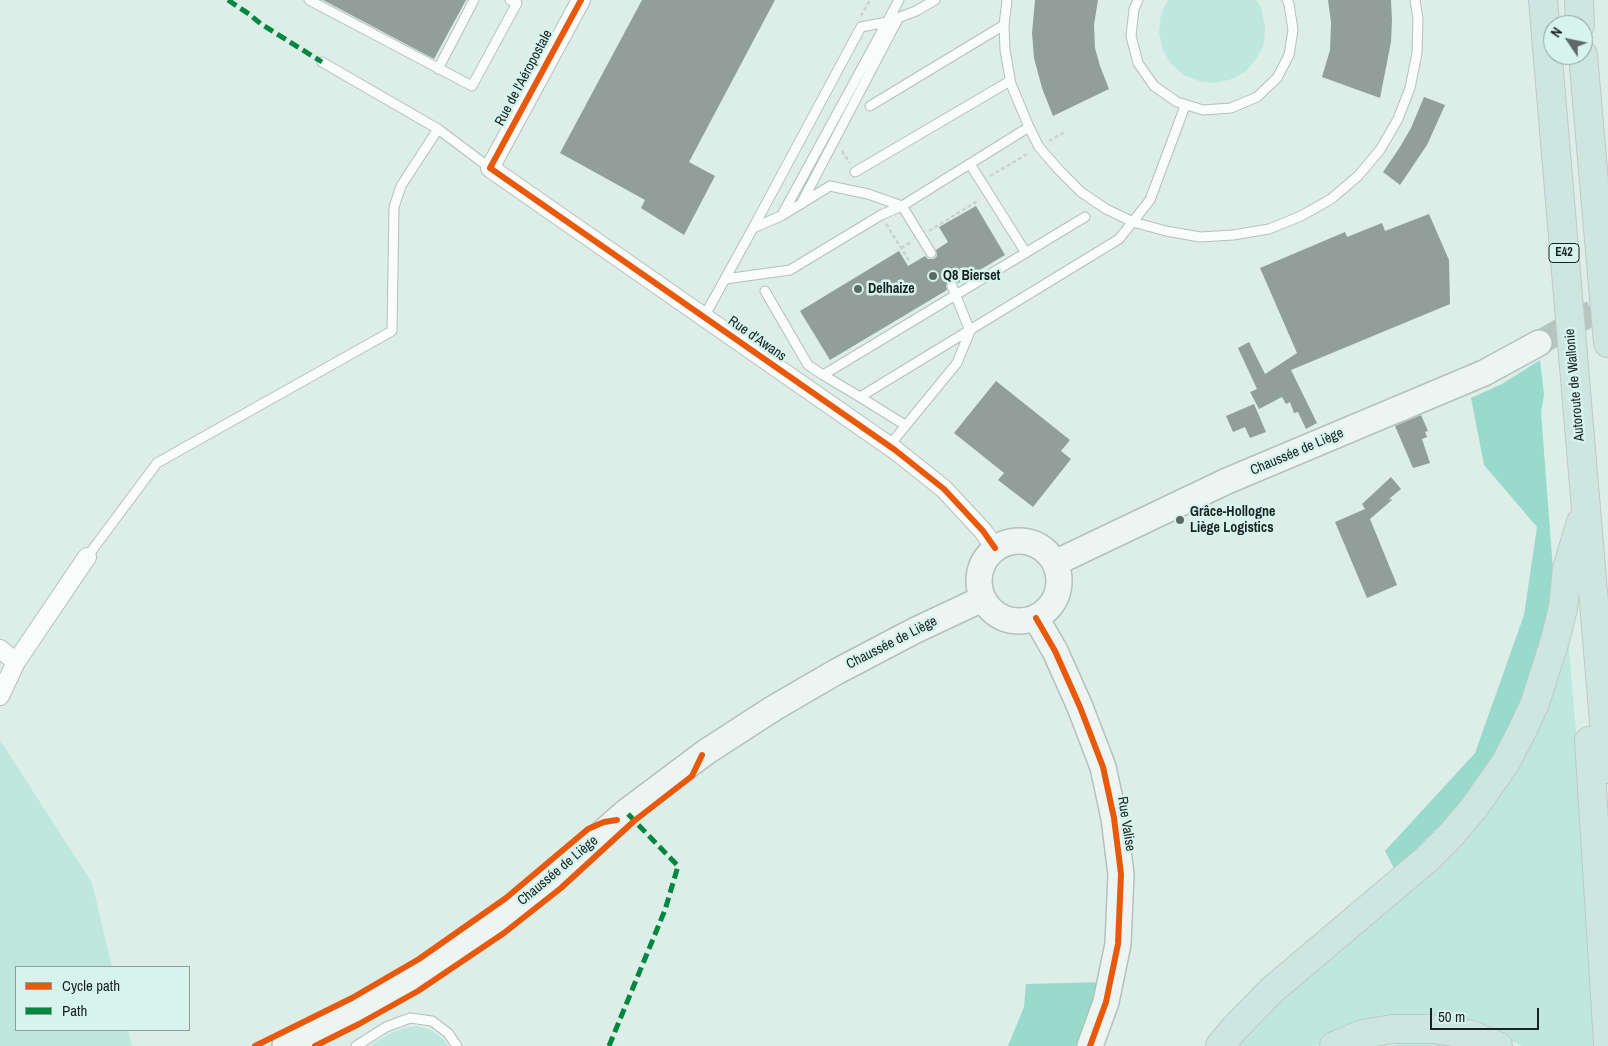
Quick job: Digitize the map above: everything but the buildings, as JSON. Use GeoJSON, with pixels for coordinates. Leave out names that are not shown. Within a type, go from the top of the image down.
{"type":"FeatureCollection","features":[{"type":"Feature","properties":{"kind":"highway","name":"Autoroute de Wallonie"},"geometry":{"type":"LineString","coordinates":[[1543,0],[1608,769]]}},
{"type":"Feature","properties":{"kind":"highway"},"geometry":{"type":"LineString","coordinates":[[1578,0],[1579,15]]}},
{"type":"Feature","properties":{"kind":"highway","name":"E42"},"geometry":{"type":"LineString","coordinates":[[1584,65],[1608,343]]}},
{"type":"Feature","properties":{"kind":"highway"},"geometry":{"type":"LineString","coordinates":[[1587,109],[1608,136]]}},
{"type":"Feature","properties":{"kind":"highway"},"geometry":{"type":"LineString","coordinates":[[1220,1046],[1272,990],[1426,859],[1451,835],[1473,809],[1506,762],[1535,703],[1546,670],[1563,608],[1567,569],[1585,506]]}},
{"type":"Feature","properties":{"kind":"highway"},"geometry":{"type":"LineString","coordinates":[[1594,612],[1582,642],[1608,1043]]}},
{"type":"Feature","properties":{"kind":"highway"},"geometry":{"type":"LineString","coordinates":[[1334,1046],[1363,1034],[1393,1029],[1422,1029],[1469,1034],[1498,1046]]}},
{"type":"Feature","properties":{"kind":"main road","name":"Chaussée de Liège"},"geometry":{"type":"LineString","coordinates":[[1055,563],[1227,481],[1484,373],[1539,343]]}},
{"type":"Feature","properties":{"kind":"main road"},"geometry":{"type":"LineString","coordinates":[[1022,540],[1035,544],[1047,552],[1055,563],[1059,575],[1059,588],[1055,600],[1047,610],[1036,618],[1021,622],[1005,619],[992,611],[982,598],[978,585],[980,571],[986,558],[995,548],[1008,542],[1022,540]]}},
{"type":"Feature","properties":{"kind":"main road","name":"Chaussée de Liège"},"geometry":{"type":"LineString","coordinates":[[285,1046],[376,1000],[455,951],[534,893],[634,806],[706,752],[774,708],[836,672],[982,598]]}},
{"type":"Feature","properties":{"kind":"main road","name":"Rue Valise"},"geometry":{"type":"LineString","coordinates":[[1036,618],[1055,651],[1104,767],[1114,818],[1121,874],[1118,944],[1106,1002],[1090,1046]]}},
{"type":"Feature","properties":{"kind":"street","name":"Rue de l'Aéropostale"},"geometry":{"type":"LineString","coordinates":[[490,168],[581,0]]}},
{"type":"Feature","properties":{"kind":"street","name":"Rue d'Awans"},"geometry":{"type":"LineString","coordinates":[[490,168],[889,446],[944,489],[983,531],[995,548]]}},
{"type":"Feature","properties":{"kind":"street"},"geometry":{"type":"LineString","coordinates":[[0,696],[16,662],[87,557]]}},
{"type":"Feature","properties":{"kind":"street"},"geometry":{"type":"LineString","coordinates":[[0,649],[16,662]]}},
{"type":"Feature","properties":{"kind":"lane"},"geometry":{"type":"LineString","coordinates":[[309,0],[472,86],[515,1]]}},
{"type":"Feature","properties":{"kind":"lane"},"geometry":{"type":"LineString","coordinates":[[438,68],[474,0]]}},
{"type":"Feature","properties":{"kind":"lane"},"geometry":{"type":"LineString","coordinates":[[782,216],[899,0]]}},
{"type":"Feature","properties":{"kind":"lane"},"geometry":{"type":"LineString","coordinates":[[704,317],[861,27],[887,22],[916,11],[935,0]]}},
{"type":"Feature","properties":{"kind":"lane"},"geometry":{"type":"LineString","coordinates":[[1007,0],[1004,25],[1010,81],[1039,147],[1080,192],[1106,208],[1133,222],[1166,231],[1200,237],[1233,235],[1269,229],[1301,216],[1331,199],[1358,176],[1380,150],[1398,119],[1410,88],[1417,53],[1418,19],[1415,0]]}},
{"type":"Feature","properties":{"kind":"lane"},"geometry":{"type":"LineString","coordinates":[[1138,0],[1134,8],[1131,36],[1138,63],[1154,86],[1185,106],[1203,110],[1231,108],[1256,97],[1277,78],[1289,55],[1293,30],[1287,0]]}},
{"type":"Feature","properties":{"kind":"lane"},"geometry":{"type":"LineString","coordinates":[[801,204],[899,17]]}},
{"type":"Feature","properties":{"kind":"lane"},"geometry":{"type":"LineString","coordinates":[[870,106],[1004,25]]}},
{"type":"Feature","properties":{"kind":"lane"},"geometry":{"type":"LineString","coordinates":[[322,62],[438,129],[490,168]]}},
{"type":"Feature","properties":{"kind":"lane"},"geometry":{"type":"LineString","coordinates":[[855,172],[1010,81]]}},
{"type":"Feature","properties":{"kind":"lane"},"geometry":{"type":"LineString","coordinates":[[860,397],[1119,240],[1150,200],[1185,106]]}},
{"type":"Feature","properties":{"kind":"lane"},"geometry":{"type":"LineString","coordinates":[[725,279],[790,270],[881,215],[902,206],[1029,127]]}},
{"type":"Feature","properties":{"kind":"lane"},"geometry":{"type":"LineString","coordinates":[[87,557],[157,463],[392,331],[394,207],[401,186],[438,129]]}},
{"type":"Feature","properties":{"kind":"lane"},"geometry":{"type":"LineString","coordinates":[[970,164],[1026,253]]}},
{"type":"Feature","properties":{"kind":"lane"},"geometry":{"type":"LineString","coordinates":[[753,228],[782,216],[830,186],[868,194],[902,206],[931,253]]}},
{"type":"Feature","properties":{"kind":"lane"},"geometry":{"type":"LineString","coordinates":[[824,376],[954,290],[1026,253],[1085,217]]}},
{"type":"Feature","properties":{"kind":"lane"},"geometry":{"type":"LineString","coordinates":[[889,446],[957,363],[970,331],[954,290]]}},
{"type":"Feature","properties":{"kind":"lane"},"geometry":{"type":"LineString","coordinates":[[765,291],[808,365],[905,426]]}},
{"type":"Feature","properties":{"kind":"lane"},"geometry":{"type":"LineString","coordinates":[[356,1046],[386,1027],[410,1018],[432,1021],[448,1033],[457,1046]]}},
{"type":"Feature","properties":{"kind":"green space"},"geometry":{"type":"Polygon","coordinates":[[[1168,0],[1256,0],[1261,8],[1265,26],[1264,43],[1257,58],[1246,71],[1232,79],[1216,83],[1199,81],[1184,75],[1171,64],[1163,50],[1159,32],[1161,14],[1168,0]]]}},
{"type":"Feature","properties":{"kind":"green space"},"geometry":{"type":"Polygon","coordinates":[[[1540,360],[1544,395],[1541,412],[1553,570],[1547,621],[1536,662],[1518,709],[1500,746],[1471,791],[1443,823],[1395,870],[1385,851],[1475,753],[1524,615],[1537,527],[1484,465],[1471,398],[1502,384],[1540,360]]]}},
{"type":"Feature","properties":{"kind":"green space"},"geometry":{"type":"Polygon","coordinates":[[[1566,616],[1587,857],[1596,1046],[1522,1046],[1493,1032],[1346,1031],[1315,1046],[1225,1046],[1457,835],[1566,616]]]}},
{"type":"Feature","properties":{"kind":"green space"},"geometry":{"type":"Polygon","coordinates":[[[0,740],[92,883],[112,966],[15,966],[15,1031],[128,1031],[132,1046],[0,1046],[0,740]]]}},
{"type":"Feature","properties":{"kind":"green space"},"geometry":{"type":"Polygon","coordinates":[[[1102,982],[1080,1046],[1008,1046],[1024,1007],[1026,984],[1102,982]]]}},
{"type":"Feature","properties":{"kind":"green space"},"geometry":{"type":"Polygon","coordinates":[[[417,1026],[431,1030],[442,1038],[448,1046],[372,1046],[372,1044],[389,1034],[404,1028],[417,1026]]]}},
{"type":"Feature","properties":{"kind":"green space"},"geometry":{"type":"Polygon","coordinates":[[[1426,1042],[1451,1046],[1390,1046],[1397,1044],[1426,1042]]]}},
{"type":"Feature","properties":{"kind":"tunnel"},"geometry":{"type":"LineString","coordinates":[[1539,343],[1608,304]]}},
{"type":"Feature","properties":{"kind":"marked path"},"geometry":{"type":"LineString","coordinates":[[228,0],[261,24],[322,62]]}},
{"type":"Feature","properties":{"kind":"marked path"},"geometry":{"type":"LineString","coordinates":[[609,1046],[665,910],[678,866],[626,812]]}},
{"type":"Feature","properties":{"kind":"cycle path"},"geometry":{"type":"LineString","coordinates":[[581,0],[490,168],[895,450],[944,489],[983,531],[995,548]]}},
{"type":"Feature","properties":{"kind":"cycle path"},"geometry":{"type":"LineString","coordinates":[[1036,618],[1055,651],[1080,707],[1103,767],[1114,818],[1121,874],[1118,944],[1106,1002],[1090,1046]]}},
{"type":"Feature","properties":{"kind":"cycle path"},"geometry":{"type":"LineString","coordinates":[[315,1046],[418,991],[504,933],[561,888],[634,821],[692,776],[702,755]]}},
{"type":"Feature","properties":{"kind":"cycle path"},"geometry":{"type":"LineString","coordinates":[[255,1046],[352,998],[419,959],[506,898],[588,829],[604,822],[617,820]]}},
{"type":"Feature","properties":{"kind":"place","name":"Q8 Bierset"},"geometry":{"type":"Point","coordinates":[933,276]}},
{"type":"Feature","properties":{"kind":"place","name":"Delhaize"},"geometry":{"type":"Point","coordinates":[858,289]}},
{"type":"Feature","properties":{"kind":"place","name":"Grâce-Hollogne Liège Logistics"},"geometry":{"type":"Point","coordinates":[1180,520]}}]}
